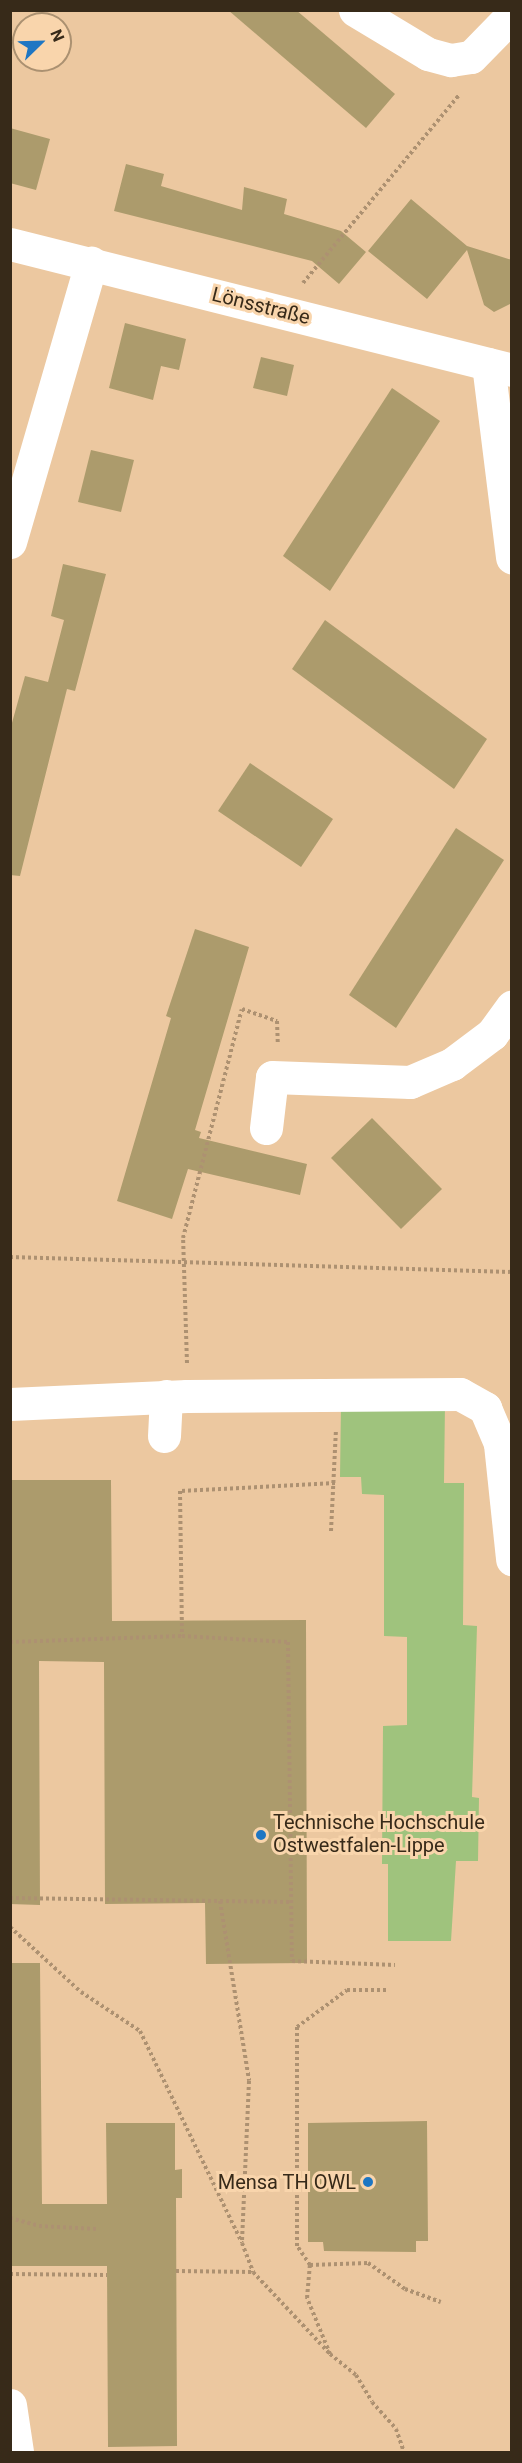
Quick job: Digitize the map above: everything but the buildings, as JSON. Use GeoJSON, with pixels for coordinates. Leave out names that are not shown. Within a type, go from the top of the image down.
{"type":"FeatureCollection","features":[{"type":"Feature","properties":{"kind":"street"},"geometry":{"type":"LineString","coordinates":[[355,10],[428,54],[459,59],[484,47],[512,15]]}},
{"type":"Feature","properties":{"kind":"street","name":"Lönsstraße"},"geometry":{"type":"LineString","coordinates":[[10,244],[500,367]]}},
{"type":"Feature","properties":{"kind":"street"},"geometry":{"type":"LineString","coordinates":[[10,542],[91,263]]}},
{"type":"Feature","properties":{"kind":"street"},"geometry":{"type":"LineString","coordinates":[[500,367],[512,558]]}},
{"type":"Feature","properties":{"kind":"street"},"geometry":{"type":"LineString","coordinates":[[266,1128],[272,1077],[410,1082],[452,1064],[492,1034],[512,1006]]}},
{"type":"Feature","properties":{"kind":"street"},"geometry":{"type":"LineString","coordinates":[[10,1404],[176,1396],[460,1394],[485,1408],[500,1444],[512,1559]]}},
{"type":"Feature","properties":{"kind":"street"},"geometry":{"type":"LineString","coordinates":[[164,1436],[176,1396]]}},
{"type":"Feature","properties":{"kind":"street"},"geometry":{"type":"LineString","coordinates":[[10,2405],[16,2452]]}},
{"type":"Feature","properties":{"kind":"path"},"geometry":{"type":"LineString","coordinates":[[279,311],[466,87],[459,59]]}},
{"type":"Feature","properties":{"kind":"path"},"geometry":{"type":"LineString","coordinates":[[176,1396],[185,1265],[183,1238],[242,1009],[277,1021],[280,1035]]}},
{"type":"Feature","properties":{"kind":"path"},"geometry":{"type":"LineString","coordinates":[[10,1257],[185,1265],[512,1272]]}},
{"type":"Feature","properties":{"kind":"path"},"geometry":{"type":"LineString","coordinates":[[331,1531],[335,1483],[337,1394]]}},
{"type":"Feature","properties":{"kind":"path"},"geometry":{"type":"LineString","coordinates":[[182,1636],[180,1491],[335,1483]]}},
{"type":"Feature","properties":{"kind":"path"},"geometry":{"type":"LineString","coordinates":[[10,1642],[182,1636],[288,1642],[292,1961],[395,1965]]}},
{"type":"Feature","properties":{"kind":"path"},"geometry":{"type":"LineString","coordinates":[[10,1898],[291,1902]]}},
{"type":"Feature","properties":{"kind":"path"},"geometry":{"type":"LineString","coordinates":[[220,1901],[249,2081],[242,2243]]}},
{"type":"Feature","properties":{"kind":"path"},"geometry":{"type":"LineString","coordinates":[[10,1927],[81,1992],[140,2031],[242,2243],[253,2272],[330,2354],[356,2375],[372,2402],[396,2429],[404,2452]]}},
{"type":"Feature","properties":{"kind":"path"},"geometry":{"type":"LineString","coordinates":[[330,2354],[307,2298],[310,2265],[297,2246],[297,2027],[347,1990],[387,1990]]}},
{"type":"Feature","properties":{"kind":"path"},"geometry":{"type":"LineString","coordinates":[[10,2218],[39,2226],[97,2229]]}},
{"type":"Feature","properties":{"kind":"path"},"geometry":{"type":"LineString","coordinates":[[310,2265],[369,2263],[405,2289],[441,2302]]}},
{"type":"Feature","properties":{"kind":"path"},"geometry":{"type":"LineString","coordinates":[[176,2271],[253,2272]]}},
{"type":"Feature","properties":{"kind":"path"},"geometry":{"type":"LineString","coordinates":[[10,2274],[107,2275]]}},
{"type":"Feature","properties":{"kind":"green space"},"geometry":{"type":"Polygon","coordinates":[[[341,1404],[445,1404],[444,1483],[464,1483],[463,1625],[477,1626],[472,1797],[479,1798],[478,1861],[456,1861],[451,1941],[388,1941],[388,1864],[382,1864],[383,1726],[407,1725],[407,1637],[384,1636],[384,1495],[362,1494],[361,1477],[340,1477],[341,1404]]]}},
{"type":"Feature","properties":{"kind":"place","name":"Technische Hochschule Ostwestfalen-Lippe"},"geometry":{"type":"Point","coordinates":[261,1835]}},
{"type":"Feature","properties":{"kind":"place","name":"Mensa TH OWL"},"geometry":{"type":"Point","coordinates":[368,2182]}}]}
